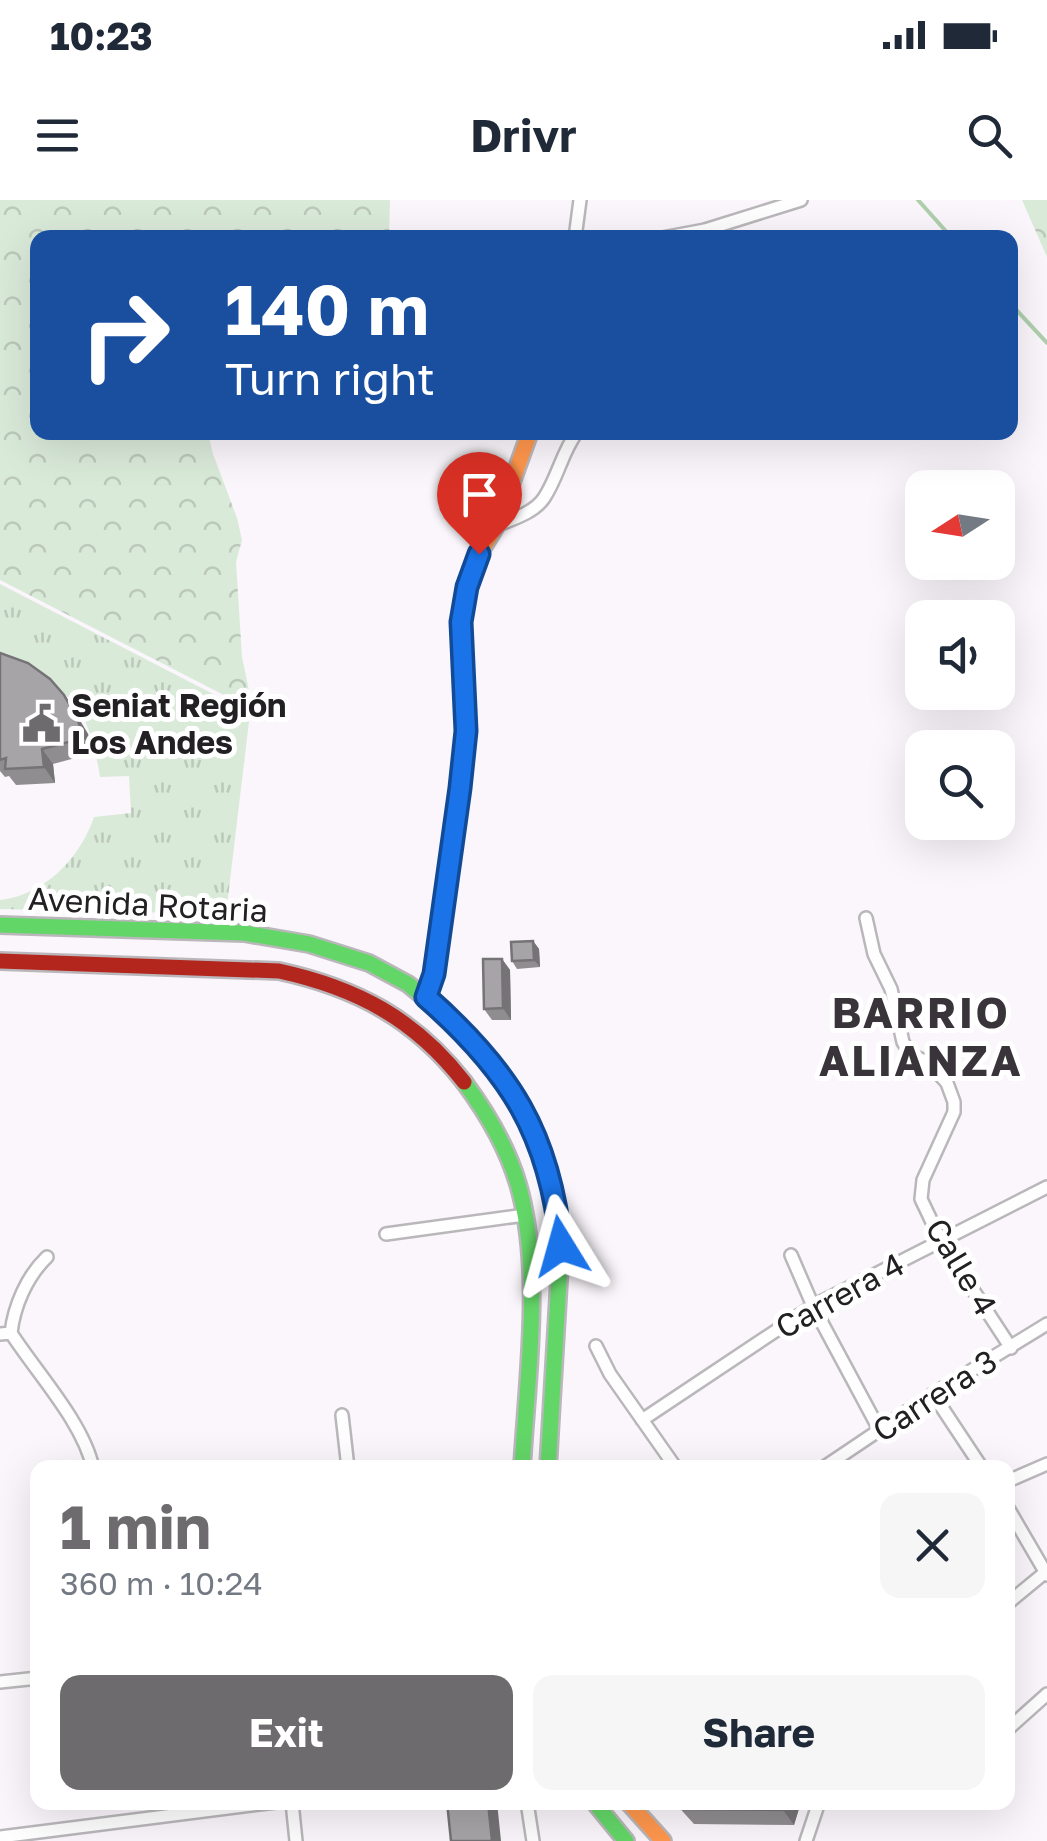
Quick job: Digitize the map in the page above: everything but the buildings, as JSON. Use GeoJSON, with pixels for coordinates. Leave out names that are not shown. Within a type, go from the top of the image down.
{"type":"FeatureCollection","features":[{"type":"Feature","properties":{"kind":"main road"},"geometry":{"type":"LineString","coordinates":[[426,997],[434,974],[466,731],[461,622],[467,587],[479,554],[496,526],[527,440]]}},
{"type":"Feature","properties":{"kind":"main road","name":"Avenida Rotaria"},"geometry":{"type":"LineString","coordinates":[[0,925],[244,933],[309,944],[370,964],[408,984],[458,1025],[487,1058],[528,1118],[544,1156],[557,1206],[561,1246],[548,1460]]}},
{"type":"Feature","properties":{"kind":"main road","name":"Avenida Rotaria"},"geometry":{"type":"LineString","coordinates":[[0,961],[278,971],[312,978],[382,1008],[435,1050],[478,1098],[514,1174],[525,1214],[530,1301],[522,1460]]}},
{"type":"Feature","properties":{"kind":"main road"},"geometry":{"type":"LineString","coordinates":[[601,1810],[626,1841]]}},
{"type":"Feature","properties":{"kind":"main road"},"geometry":{"type":"LineString","coordinates":[[635,1810],[663,1841]]}},
{"type":"Feature","properties":{"kind":"street"},"geometry":{"type":"LineString","coordinates":[[577,230],[580,200]]}},
{"type":"Feature","properties":{"kind":"street"},"geometry":{"type":"LineString","coordinates":[[705,230],[802,200]]}},
{"type":"Feature","properties":{"kind":"street"},"geometry":{"type":"LineString","coordinates":[[496,526],[524,514],[543,500],[571,440]]}},
{"type":"Feature","properties":{"kind":"street","name":"Calle 4"},"geometry":{"type":"LineString","coordinates":[[866,918],[874,954],[891,989],[903,1042],[910,1054],[930,1064],[947,1083],[954,1102],[954,1112],[923,1180],[921,1199],[942,1241],[1011,1348]]}},
{"type":"Feature","properties":{"kind":"street","name":"Carrera 4"},"geometry":{"type":"LineString","coordinates":[[642,1420],[813,1306],[1047,1187]]}},
{"type":"Feature","properties":{"kind":"street"},"geometry":{"type":"LineString","coordinates":[[386,1234],[525,1214]]}},
{"type":"Feature","properties":{"kind":"street"},"geometry":{"type":"LineString","coordinates":[[791,1255],[813,1306],[880,1431]]}},
{"type":"Feature","properties":{"kind":"street"},"geometry":{"type":"LineString","coordinates":[[47,1257],[27,1284],[6,1334],[58,1399],[90,1460]]}},
{"type":"Feature","properties":{"kind":"street","name":"Carrera 3"},"geometry":{"type":"LineString","coordinates":[[835,1460],[1047,1324]]}},
{"type":"Feature","properties":{"kind":"street"},"geometry":{"type":"LineString","coordinates":[[598,1350],[610,1374],[670,1460]]}},
{"type":"Feature","properties":{"kind":"street"},"geometry":{"type":"LineString","coordinates":[[933,1394],[977,1460]]}},
{"type":"Feature","properties":{"kind":"street"},"geometry":{"type":"LineString","coordinates":[[342,1415],[347,1460]]}},
{"type":"Feature","properties":{"kind":"street"},"geometry":{"type":"LineString","coordinates":[[1015,1479],[1047,1464]]}},
{"type":"Feature","properties":{"kind":"street"},"geometry":{"type":"LineString","coordinates":[[1015,1520],[1046,1572],[1015,1597]]}},
{"type":"Feature","properties":{"kind":"street"},"geometry":{"type":"LineString","coordinates":[[0,1682],[30,1679]]}},
{"type":"Feature","properties":{"kind":"street"},"geometry":{"type":"LineString","coordinates":[[1015,1722],[1047,1694]]}},
{"type":"Feature","properties":{"kind":"street"},"geometry":{"type":"LineString","coordinates":[[0,1838],[215,1810]]}},
{"type":"Feature","properties":{"kind":"street"},"geometry":{"type":"LineString","coordinates":[[293,1810],[296,1841]]}},
{"type":"Feature","properties":{"kind":"street"},"geometry":{"type":"LineString","coordinates":[[528,1810],[533,1841]]}},
{"type":"Feature","properties":{"kind":"street"},"geometry":{"type":"LineString","coordinates":[[806,1841],[816,1810]]}},
{"type":"Feature","properties":{"kind":"green space"},"geometry":{"type":"Polygon","coordinates":[[[0,200],[390,200],[389,230],[30,230],[30,440],[210,440],[242,540],[236,562],[242,657],[253,710],[0,580],[0,200]]]}},
{"type":"Feature","properties":{"kind":"green space"},"geometry":{"type":"Polygon","coordinates":[[[1022,200],[1047,200],[1047,257],[1022,200]]]}},
{"type":"Feature","properties":{"kind":"green space"},"geometry":{"type":"Polygon","coordinates":[[[0,584],[250,713],[226,914],[0,909],[0,900],[32,891],[59,872],[80,847],[94,817],[131,813],[129,776],[100,777],[89,730],[71,700],[43,679],[0,660],[0,584]]]}},
{"type":"Feature","properties":{"kind":"waterway"},"geometry":{"type":"LineString","coordinates":[[918,200],[945,230]]}},
{"type":"Feature","properties":{"kind":"waterway"},"geometry":{"type":"LineString","coordinates":[[1018,312],[1047,343]]}},
{"type":"Feature","properties":{"kind":"traffic: fast"},"geometry":{"type":"LineString","coordinates":[[0,925],[244,933],[309,944],[369,963],[408,984],[458,1025],[508,1085],[528,1117],[557,1206],[561,1246],[548,1460]]}},
{"type":"Feature","properties":{"kind":"traffic: fast"},"geometry":{"type":"LineString","coordinates":[[464,1082],[508,1157],[526,1217],[532,1288],[523,1460]]}},
{"type":"Feature","properties":{"kind":"traffic: fast"},"geometry":{"type":"LineString","coordinates":[[601,1810],[626,1841]]}},
{"type":"Feature","properties":{"kind":"traffic: slow"},"geometry":{"type":"LineString","coordinates":[[426,997],[434,974],[466,731],[461,622],[467,587],[479,554],[496,526],[527,440]]}},
{"type":"Feature","properties":{"kind":"traffic: slow"},"geometry":{"type":"LineString","coordinates":[[635,1810],[663,1841]]}},
{"type":"Feature","properties":{"kind":"traffic: jam"},"geometry":{"type":"LineString","coordinates":[[0,961],[279,971],[307,978],[382,1009],[425,1040],[464,1082]]}},
{"type":"Feature","properties":{"kind":"place","name":"Seniat Región Los Andes"},"geometry":{"type":"Point","coordinates":[41,724]}},
{"type":"Feature","properties":{"kind":"district","name":"BARRIO ALIANZA"},"geometry":{"type":"Point","coordinates":[921,1037]}},
{"type":"Feature","properties":{"kind":"route"},"geometry":{"type":"LineString","coordinates":[[479,554],[467,587],[461,622],[466,731],[434,974],[426,997],[487,1058],[528,1118],[544,1156],[557,1206],[561,1246]]}}]}
